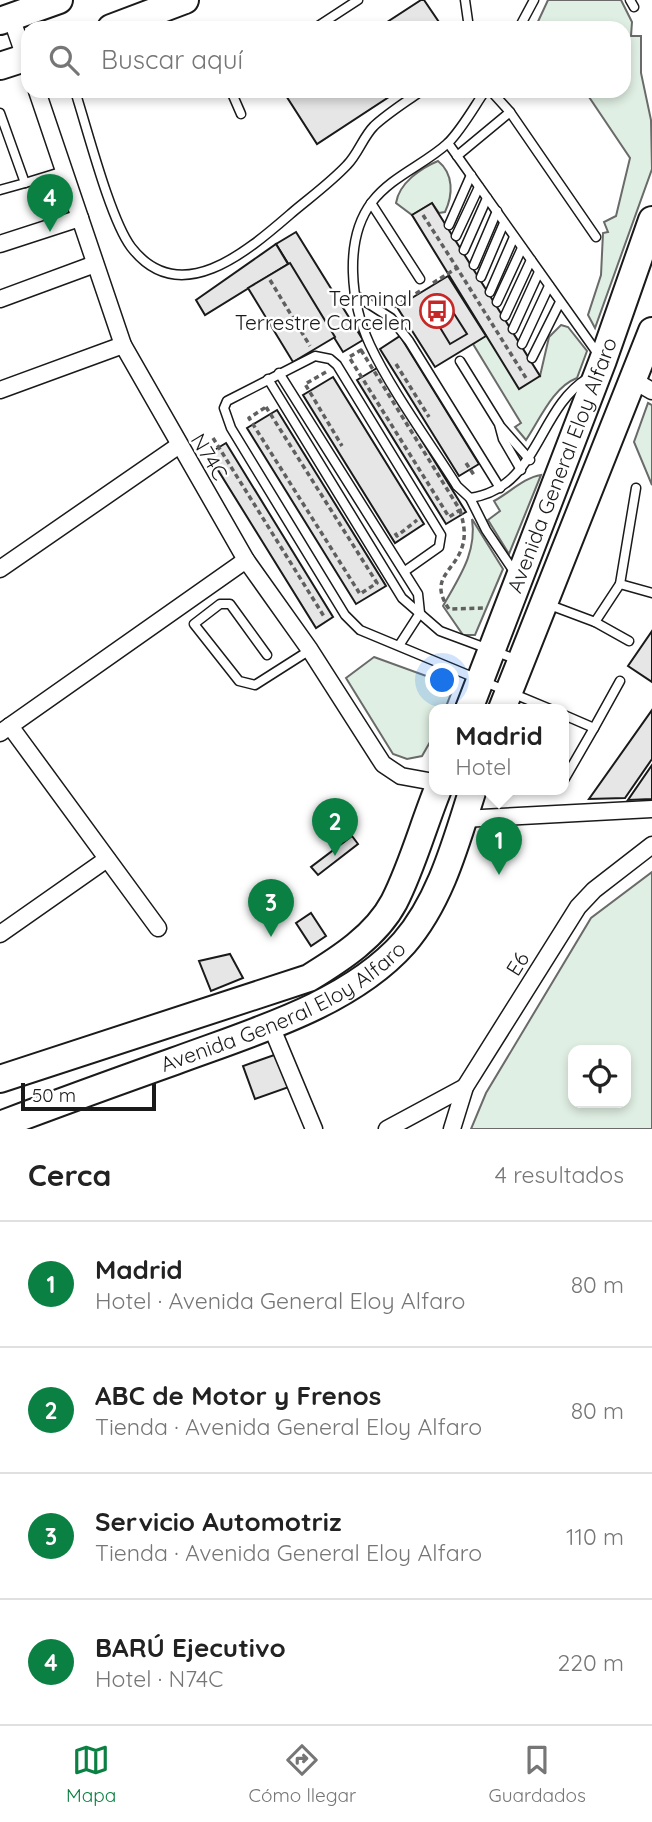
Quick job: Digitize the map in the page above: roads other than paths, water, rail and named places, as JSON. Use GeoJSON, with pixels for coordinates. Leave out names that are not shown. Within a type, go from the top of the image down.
{"type":"FeatureCollection","features":[{"type":"Feature","properties":{"kind":"main road"},"geometry":{"type":"LineString","coordinates":[[5,19],[59,0]]}},
{"type":"Feature","properties":{"kind":"main road"},"geometry":{"type":"LineString","coordinates":[[130,21],[186,0]]}},
{"type":"Feature","properties":{"kind":"main road"},"geometry":{"type":"LineString","coordinates":[[0,66],[21,61]]}},
{"type":"Feature","properties":{"kind":"main road","name":"Avenida General Eloy Alfaro"},"geometry":{"type":"LineString","coordinates":[[471,704],[600,366],[652,220]]}},
{"type":"Feature","properties":{"kind":"main road","name":"Avenida General Eloy Alfaro"},"geometry":{"type":"LineString","coordinates":[[505,700],[544,603],[643,385],[652,331]]}},
{"type":"Feature","properties":{"kind":"main road","name":"Avenida General Eloy Alfaro"},"geometry":{"type":"LineString","coordinates":[[0,1079],[309,978],[341,959],[366,936],[393,903],[436,795]]}},
{"type":"Feature","properties":{"kind":"main road","name":"Avenida General Eloy Alfaro"},"geometry":{"type":"LineString","coordinates":[[0,1125],[271,1026],[353,985],[394,953],[416,928],[437,891],[472,795]]}},
{"type":"Feature","properties":{"kind":"street"},"geometry":{"type":"LineString","coordinates":[[5,19],[21,49]]}},
{"type":"Feature","properties":{"kind":"street","name":"N74C"},"geometry":{"type":"LineString","coordinates":[[39,98],[123,345],[178,446],[246,560],[310,650],[383,764],[401,776],[429,781]]}},
{"type":"Feature","properties":{"kind":"street"},"geometry":{"type":"LineString","coordinates":[[0,244],[80,218]]}},
{"type":"Feature","properties":{"kind":"street"},"geometry":{"type":"LineString","coordinates":[[0,299],[95,264]]}},
{"type":"Feature","properties":{"kind":"street"},"geometry":{"type":"LineString","coordinates":[[0,390],[123,345]]}},
{"type":"Feature","properties":{"kind":"street"},"geometry":{"type":"LineString","coordinates":[[0,569],[178,446]]}},
{"type":"Feature","properties":{"kind":"street"},"geometry":{"type":"LineString","coordinates":[[158,928],[5,729],[246,560]]}},
{"type":"Feature","properties":{"kind":"street"},"geometry":{"type":"LineString","coordinates":[[463,819],[652,809]]}},
{"type":"Feature","properties":{"kind":"street","name":"E6"},"geometry":{"type":"LineString","coordinates":[[452,1129],[465,1087],[578,907],[594,890],[652,845]]}},
{"type":"Feature","properties":{"kind":"street"},"geometry":{"type":"LineString","coordinates":[[0,934],[107,859]]}},
{"type":"Feature","properties":{"kind":"street"},"geometry":{"type":"LineString","coordinates":[[271,1026],[314,1129]]}},
{"type":"Feature","properties":{"kind":"street"},"geometry":{"type":"LineString","coordinates":[[387,1129],[465,1087]]}},
{"type":"Feature","properties":{"kind":"lane"},"geometry":{"type":"LineString","coordinates":[[326,21],[358,0]]}},
{"type":"Feature","properties":{"kind":"lane"},"geometry":{"type":"LineString","coordinates":[[465,0],[468,21]]}},
{"type":"Feature","properties":{"kind":"lane"},"geometry":{"type":"LineString","coordinates":[[523,21],[534,0]]}},
{"type":"Feature","properties":{"kind":"lane"},"geometry":{"type":"LineString","coordinates":[[77,98],[115,211],[131,246],[149,262],[169,274],[188,276],[208,271],[262,238],[348,165],[373,127],[412,98]]}},
{"type":"Feature","properties":{"kind":"lane"},"geometry":{"type":"LineString","coordinates":[[234,98],[241,114]]}},
{"type":"Feature","properties":{"kind":"lane"},"geometry":{"type":"LineString","coordinates":[[483,98],[448,143],[413,166],[371,203],[360,223],[354,243],[355,295],[369,344],[457,486],[470,498],[486,530],[519,579]]}},
{"type":"Feature","properties":{"kind":"lane"},"geometry":{"type":"LineString","coordinates":[[496,98],[510,111],[596,237]]}},
{"type":"Feature","properties":{"kind":"lane"},"geometry":{"type":"LineString","coordinates":[[457,156],[510,111]]}},
{"type":"Feature","properties":{"kind":"lane"},"geometry":{"type":"LineString","coordinates":[[0,113],[25,183]]}},
{"type":"Feature","properties":{"kind":"lane"},"geometry":{"type":"LineString","coordinates":[[448,143],[560,302],[600,366],[573,387],[563,399],[522,470],[500,488],[470,498]]}},
{"type":"Feature","properties":{"kind":"lane"},"geometry":{"type":"LineString","coordinates":[[0,190],[64,171]]}},
{"type":"Feature","properties":{"kind":"lane"},"geometry":{"type":"LineString","coordinates":[[449,225],[471,175]]}},
{"type":"Feature","properties":{"kind":"lane"},"geometry":{"type":"LineString","coordinates":[[456,236],[479,187]]}},
{"type":"Feature","properties":{"kind":"lane"},"geometry":{"type":"LineString","coordinates":[[464,250],[487,198]]}},
{"type":"Feature","properties":{"kind":"lane"},"geometry":{"type":"LineString","coordinates":[[371,203],[420,279]]}},
{"type":"Feature","properties":{"kind":"lane"},"geometry":{"type":"LineString","coordinates":[[474,265],[496,211]]}},
{"type":"Feature","properties":{"kind":"lane"},"geometry":{"type":"LineString","coordinates":[[481,277],[504,223]]}},
{"type":"Feature","properties":{"kind":"lane"},"geometry":{"type":"LineString","coordinates":[[490,292],[514,237]]}},
{"type":"Feature","properties":{"kind":"lane"},"geometry":{"type":"LineString","coordinates":[[497,302],[522,248]]}},
{"type":"Feature","properties":{"kind":"lane"},"geometry":{"type":"LineString","coordinates":[[505,316],[531,260]]}},
{"type":"Feature","properties":{"kind":"lane"},"geometry":{"type":"LineString","coordinates":[[513,329],[539,272]]}},
{"type":"Feature","properties":{"kind":"lane"},"geometry":{"type":"LineString","coordinates":[[522,344],[549,286]]}},
{"type":"Feature","properties":{"kind":"lane"},"geometry":{"type":"LineString","coordinates":[[355,295],[379,309],[403,334],[500,488]]}},
{"type":"Feature","properties":{"kind":"lane"},"geometry":{"type":"LineString","coordinates":[[533,358],[560,302]]}},
{"type":"Feature","properties":{"kind":"lane"},"geometry":{"type":"LineString","coordinates":[[405,571],[439,547],[441,535],[337,365],[330,359],[316,356],[227,401],[224,408],[231,428],[345,615],[360,631],[383,641],[400,644],[480,679],[505,700],[525,704]]}},
{"type":"Feature","properties":{"kind":"lane"},"geometry":{"type":"LineString","coordinates":[[460,361],[499,424],[503,439],[522,470]]}},
{"type":"Feature","properties":{"kind":"lane"},"geometry":{"type":"LineString","coordinates":[[279,373],[418,594],[420,613],[400,644]]}},
{"type":"Feature","properties":{"kind":"lane"},"geometry":{"type":"LineString","coordinates":[[268,379],[402,598],[440,631],[521,661]]}},
{"type":"Feature","properties":{"kind":"lane"},"geometry":{"type":"LineString","coordinates":[[499,424],[510,433],[530,460]]}},
{"type":"Feature","properties":{"kind":"lane"},"geometry":{"type":"LineString","coordinates":[[595,622],[620,584],[636,488]]}},
{"type":"Feature","properties":{"kind":"lane"},"geometry":{"type":"LineString","coordinates":[[620,584],[652,593]]}},
{"type":"Feature","properties":{"kind":"lane"},"geometry":{"type":"LineString","coordinates":[[544,603],[595,622],[629,641]]}},
{"type":"Feature","properties":{"kind":"lane"},"geometry":{"type":"LineString","coordinates":[[267,655],[230,604],[220,604],[194,624],[239,681],[246,684],[255,685],[310,650]]}},
{"type":"Feature","properties":{"kind":"lane"},"geometry":{"type":"LineString","coordinates":[[569,771],[620,681]]}},
{"type":"Feature","properties":{"kind":"lane"},"geometry":{"type":"LineString","coordinates":[[569,717],[594,728]]}},
{"type":"Feature","properties":{"kind":"place","name":"BARÚ Ejecutivo"},"geometry":{"type":"Point","coordinates":[50,232]}},
{"type":"Feature","properties":{"kind":"place","name":"Terminal Terrestre Carcelen"},"geometry":{"type":"Point","coordinates":[437,311]}},
{"type":"Feature","properties":{"kind":"place","name":"ABC de Motor y Frenos"},"geometry":{"type":"Point","coordinates":[335,856]}},
{"type":"Feature","properties":{"kind":"place","name":"Madrid"},"geometry":{"type":"Point","coordinates":[499,875]}},
{"type":"Feature","properties":{"kind":"place","name":"Servicio Automotriz"},"geometry":{"type":"Point","coordinates":[271,937]}}]}
